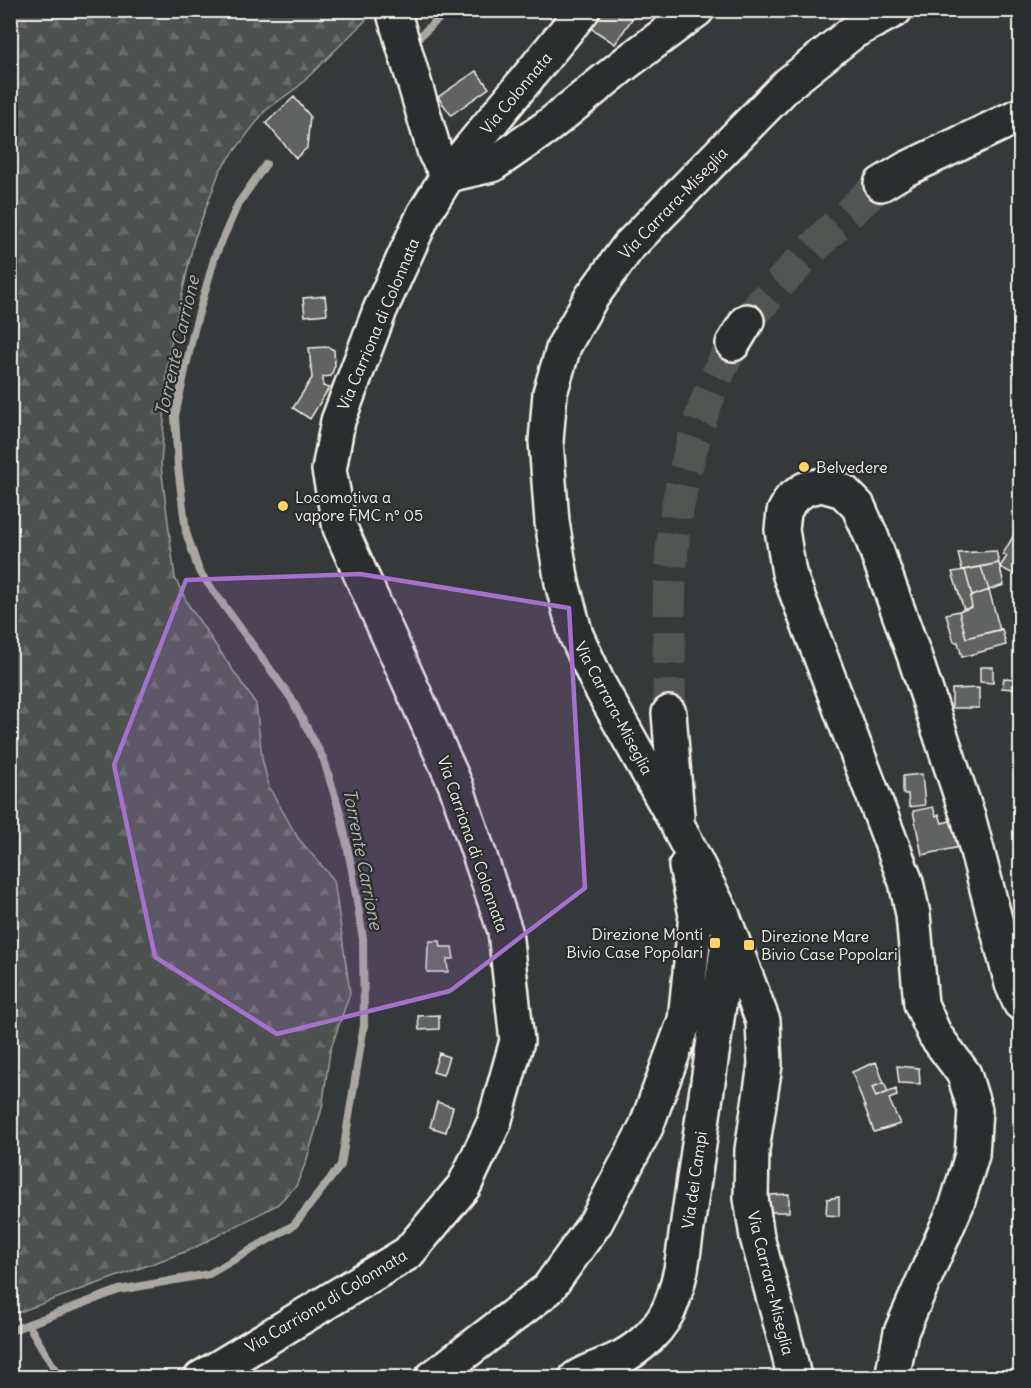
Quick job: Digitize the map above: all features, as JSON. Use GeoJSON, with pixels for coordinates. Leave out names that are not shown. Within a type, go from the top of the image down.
{"type":"FeatureCollection","features":[{"type":"Feature","properties":{"kind":"street"},"geometry":{"type":"LineString","coordinates":[[393,10],[441,164],[492,165],[548,127],[626,63],[697,10]]}},
{"type":"Feature","properties":{"kind":"street","name":"Via Colonnata"},"geometry":{"type":"LineString","coordinates":[[441,164],[583,10]]}},
{"type":"Feature","properties":{"kind":"street","name":"Via Carrara-Miseglia"},"geometry":{"type":"LineString","coordinates":[[794,1377],[757,1238],[751,1198],[752,1150],[765,1065],[763,1021],[730,931],[677,824],[603,692],[576,635],[562,583],[552,522],[546,441],[550,393],[564,346],[591,298],[628,248],[788,84],[853,32],[895,10]]}},
{"type":"Feature","properties":{"kind":"street"},"geometry":{"type":"LineString","coordinates":[[881,184],[906,169],[1020,115]]}},
{"type":"Feature","properties":{"kind":"street","name":"Via Carriona di Colonnata"},"geometry":{"type":"LineString","coordinates":[[201,1377],[408,1253],[464,1186],[494,1123],[517,1041],[505,931],[456,786],[340,528],[333,501],[329,470],[338,421],[380,310],[424,214],[441,164]]}},
{"type":"Feature","properties":{"kind":"street"},"geometry":{"type":"LineString","coordinates":[[892,1377],[901,1332],[957,1204],[972,1155],[975,1110],[964,1074],[935,1035],[921,1004],[913,914],[906,882],[789,573],[782,530],[784,512],[791,499],[805,489],[822,485],[843,491],[858,506],[872,538],[969,820],[1012,984],[1020,1003]]}},
{"type":"Feature","properties":{"kind":"street"},"geometry":{"type":"LineString","coordinates":[[432,1377],[548,1289],[596,1222],[646,1127],[685,1020],[696,915],[677,824],[669,713]]}},
{"type":"Feature","properties":{"kind":"street","name":"Via dei Campi"},"geometry":{"type":"LineString","coordinates":[[576,1377],[586,1371],[616,1361],[646,1341],[672,1304],[681,1270],[730,931]]}},
{"type":"Feature","properties":{"kind":"highlighted area"},"geometry":{"type":"Polygon","coordinates":[[[360,574],[569,608],[585,888],[450,991],[277,1034],[155,957],[114,765],[186,580],[360,574]]]}},
{"type":"Feature","properties":{"kind":"green space"},"geometry":{"type":"Polygon","coordinates":[[[11,10],[375,11],[299,86],[265,111],[220,170],[194,240],[168,357],[161,466],[175,578],[189,606],[256,704],[262,758],[269,787],[298,838],[334,880],[350,993],[330,1051],[322,1108],[306,1162],[296,1186],[277,1205],[190,1250],[11,1315],[11,10]]]}},
{"type":"Feature","properties":{"kind":"building"},"geometry":{"type":"Polygon","coordinates":[[[601,10],[638,10],[615,44],[589,27],[601,10]]]}},
{"type":"Feature","properties":{"kind":"building"},"geometry":{"type":"Polygon","coordinates":[[[476,71],[489,88],[451,115],[438,97],[476,71]]]}},
{"type":"Feature","properties":{"kind":"building"},"geometry":{"type":"Polygon","coordinates":[[[294,97],[310,116],[307,148],[296,158],[266,123],[294,97]]]}},
{"type":"Feature","properties":{"kind":"building"},"geometry":{"type":"Polygon","coordinates":[[[325,296],[327,314],[305,316],[303,298],[325,296]]]}},
{"type":"Feature","properties":{"kind":"building"},"geometry":{"type":"Polygon","coordinates":[[[328,347],[334,350],[335,365],[331,376],[323,377],[323,386],[329,388],[310,419],[293,408],[312,378],[309,348],[328,347]]]}},
{"type":"Feature","properties":{"kind":"building"},"geometry":{"type":"Polygon","coordinates":[[[1015,533],[1020,537],[1019,577],[1000,567],[1007,556],[1003,554],[1015,533]]]}},
{"type":"Feature","properties":{"kind":"building"},"geometry":{"type":"Polygon","coordinates":[[[996,551],[999,563],[962,570],[958,553],[996,551]]]}},
{"type":"Feature","properties":{"kind":"building"},"geometry":{"type":"Polygon","coordinates":[[[999,563],[1004,585],[989,590],[981,567],[999,563]]]}},
{"type":"Feature","properties":{"kind":"building"},"geometry":{"type":"Polygon","coordinates":[[[981,567],[989,590],[972,596],[965,570],[981,567]]]}},
{"type":"Feature","properties":{"kind":"building"},"geometry":{"type":"Polygon","coordinates":[[[965,570],[972,596],[970,597],[972,607],[964,610],[952,572],[965,570]]]}},
{"type":"Feature","properties":{"kind":"building"},"geometry":{"type":"Polygon","coordinates":[[[989,590],[1000,630],[966,638],[959,611],[972,607],[970,597],[989,590]]]}},
{"type":"Feature","properties":{"kind":"building"},"geometry":{"type":"Polygon","coordinates":[[[959,611],[966,638],[1002,629],[1006,645],[962,657],[958,642],[954,642],[946,614],[959,611]]]}},
{"type":"Feature","properties":{"kind":"building"},"geometry":{"type":"Polygon","coordinates":[[[980,667],[993,667],[993,683],[980,682],[980,667]]]}},
{"type":"Feature","properties":{"kind":"building"},"geometry":{"type":"Polygon","coordinates":[[[1004,678],[1015,679],[1013,689],[1002,688],[1004,678]]]}},
{"type":"Feature","properties":{"kind":"building"},"geometry":{"type":"Polygon","coordinates":[[[979,688],[979,708],[952,708],[952,689],[979,688]]]}},
{"type":"Feature","properties":{"kind":"building"},"geometry":{"type":"Polygon","coordinates":[[[922,774],[925,805],[909,807],[908,794],[903,794],[903,776],[922,774]]]}},
{"type":"Feature","properties":{"kind":"building"},"geometry":{"type":"Polygon","coordinates":[[[933,807],[942,823],[954,820],[960,847],[922,855],[913,811],[933,807]]]}},
{"type":"Feature","properties":{"kind":"building"},"geometry":{"type":"Polygon","coordinates":[[[430,941],[440,941],[441,947],[452,947],[454,959],[447,959],[448,972],[427,972],[430,941]]]}},
{"type":"Feature","properties":{"kind":"building"},"geometry":{"type":"Polygon","coordinates":[[[439,1015],[439,1029],[419,1030],[418,1016],[439,1015]]]}},
{"type":"Feature","properties":{"kind":"building"},"geometry":{"type":"Polygon","coordinates":[[[439,1053],[449,1057],[443,1075],[433,1072],[439,1053]]]}},
{"type":"Feature","properties":{"kind":"building"},"geometry":{"type":"Polygon","coordinates":[[[876,1062],[884,1083],[872,1087],[876,1097],[896,1089],[897,1096],[889,1099],[900,1124],[874,1132],[852,1072],[876,1062]]]}},
{"type":"Feature","properties":{"kind":"building"},"geometry":{"type":"Polygon","coordinates":[[[897,1066],[919,1068],[920,1084],[899,1083],[897,1066]]]}},
{"type":"Feature","properties":{"kind":"building"},"geometry":{"type":"Polygon","coordinates":[[[884,1083],[888,1092],[876,1097],[872,1087],[884,1083]]]}},
{"type":"Feature","properties":{"kind":"building"},"geometry":{"type":"Polygon","coordinates":[[[437,1102],[453,1107],[446,1132],[430,1127],[437,1102]]]}},
{"type":"Feature","properties":{"kind":"building"},"geometry":{"type":"Polygon","coordinates":[[[789,1194],[789,1212],[769,1212],[768,1195],[789,1194]]]}},
{"type":"Feature","properties":{"kind":"building"},"geometry":{"type":"Polygon","coordinates":[[[839,1197],[839,1216],[826,1215],[827,1199],[839,1197]]]}},
{"type":"Feature","properties":{"kind":"waterway","name":"Torrente Carrione"},"geometry":{"type":"LineString","coordinates":[[418,38],[448,10]]}},
{"type":"Feature","properties":{"kind":"waterway","name":"Torrente Carrione"},"geometry":{"type":"LineString","coordinates":[[10,1331],[119,1290],[209,1274],[294,1225],[341,1165],[364,1025],[363,939],[341,816],[324,760],[291,698],[199,571],[186,532],[178,467],[175,416],[194,330],[215,256],[238,204],[266,164]]}},
{"type":"Feature","properties":{"kind":"waterway"},"geometry":{"type":"LineString","coordinates":[[28,1324],[60,1378]]}},
{"type":"Feature","properties":{"kind":"tunnel"},"geometry":{"type":"LineString","coordinates":[[747,321],[811,250],[881,184]]}},
{"type":"Feature","properties":{"kind":"tunnel"},"geometry":{"type":"LineString","coordinates":[[669,713],[670,590],[676,517],[697,428],[733,344]]}},
{"type":"Feature","properties":{"kind":"place","name":"Belvedere"},"geometry":{"type":"Point","coordinates":[804,467]}},
{"type":"Feature","properties":{"kind":"place","name":"Locomotiva a vapore FMC nº 05"},"geometry":{"type":"Point","coordinates":[283,506]}},
{"type":"Feature","properties":{"kind":"place","name":"Direzione Monti Bivio Case Popolari"},"geometry":{"type":"Point","coordinates":[715,943]}},
{"type":"Feature","properties":{"kind":"place","name":"Direzione Mare Bivio Case Popolari"},"geometry":{"type":"Point","coordinates":[749,945]}}]}
